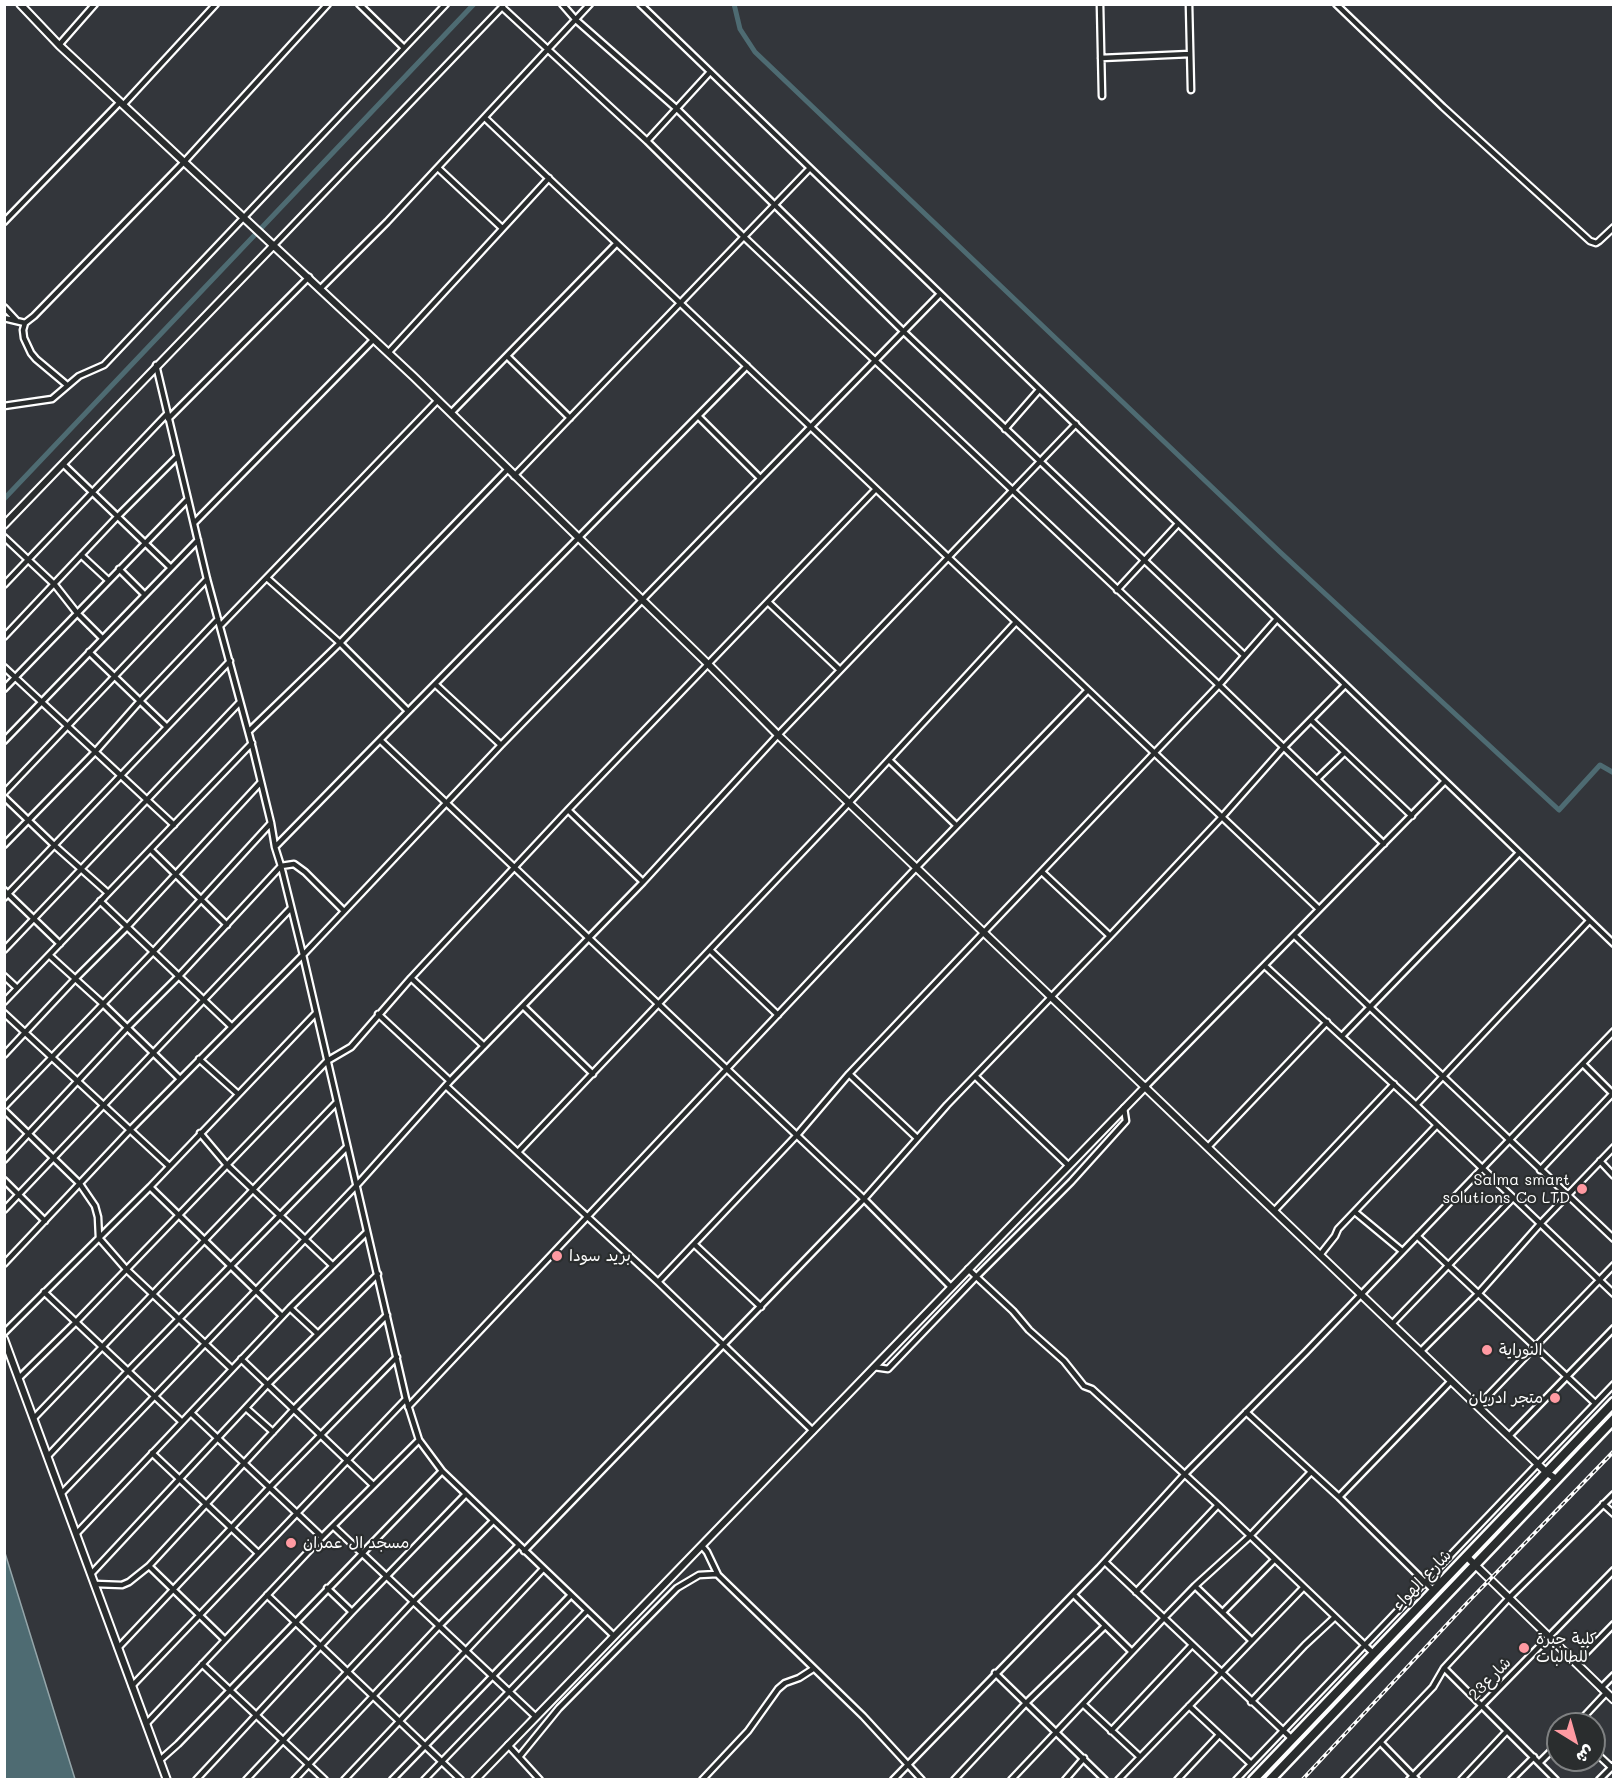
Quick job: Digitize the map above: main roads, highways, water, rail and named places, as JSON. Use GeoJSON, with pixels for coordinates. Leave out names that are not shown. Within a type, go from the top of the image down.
{"type":"FeatureCollection","features":[{"type":"Feature","properties":{"kind":"highway","name":"شارع الهواء"},"geometry":{"type":"LineString","coordinates":[[1253,1779],[1614,1402]]}},
{"type":"Feature","properties":{"kind":"highway","name":"شارع الهواء"},"geometry":{"type":"LineString","coordinates":[[1270,1779],[1614,1419]]}},
{"type":"Feature","properties":{"kind":"water"},"geometry":{"type":"Polygon","coordinates":[[[5,1553],[75,1779],[5,1779],[5,1553]]]}},
{"type":"Feature","properties":{"kind":"waterway"},"geometry":{"type":"LineString","coordinates":[[4,499],[474,4]]}},
{"type":"Feature","properties":{"kind":"waterway"},"geometry":{"type":"LineString","coordinates":[[734,4],[740,29],[755,52],[1280,552],[1559,810],[1600,765],[1614,773]]}},
{"type":"Feature","properties":{"kind":"railway"},"geometry":{"type":"LineString","coordinates":[[1302,1780],[1468,1602],[1614,1451]]}},
{"type":"Feature","properties":{"kind":"place","name":"Salma smart solutions Co LTD"},"geometry":{"type":"Point","coordinates":[1582,1189]}},
{"type":"Feature","properties":{"kind":"place","name":"بريد سودا"},"geometry":{"type":"Point","coordinates":[557,1256]}},
{"type":"Feature","properties":{"kind":"place","name":"النوراية"},"geometry":{"type":"Point","coordinates":[1487,1350]}},
{"type":"Feature","properties":{"kind":"place","name":"متجر ادريان"},"geometry":{"type":"Point","coordinates":[1555,1398]}},
{"type":"Feature","properties":{"kind":"place","name":"مسجد ال عمران"},"geometry":{"type":"Point","coordinates":[291,1543]}},
{"type":"Feature","properties":{"kind":"place","name":"كلية جبرة للطالبات"},"geometry":{"type":"Point","coordinates":[1524,1648]}}]}
